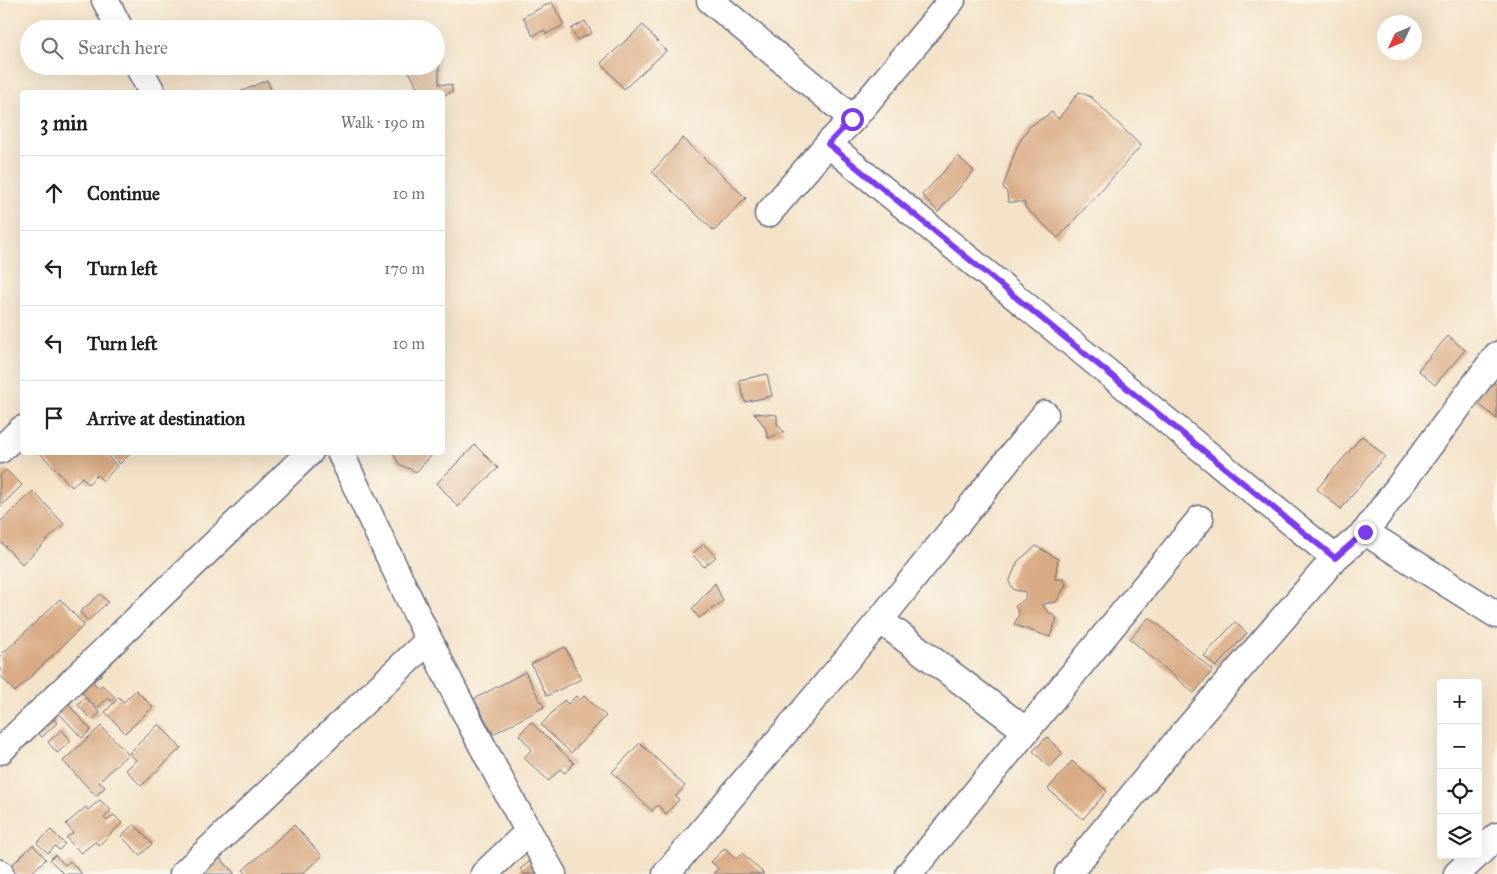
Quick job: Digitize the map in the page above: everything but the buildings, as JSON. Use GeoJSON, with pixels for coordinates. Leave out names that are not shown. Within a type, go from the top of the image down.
{"type":"FeatureCollection","features":[{"type":"Feature","properties":{"kind":"street"},"geometry":{"type":"LineString","coordinates":[[105,0],[115,20]]}},
{"type":"Feature","properties":{"kind":"street"},"geometry":{"type":"LineString","coordinates":[[710,0],[852,119]]}},
{"type":"Feature","properties":{"kind":"street"},"geometry":{"type":"LineString","coordinates":[[768,214],[852,119],[952,0]]}},
{"type":"Feature","properties":{"kind":"street"},"geometry":{"type":"LineString","coordinates":[[143,75],[151,90]]}},
{"type":"Feature","properties":{"kind":"street"},"geometry":{"type":"LineString","coordinates":[[828,144],[1335,558]]}},
{"type":"Feature","properties":{"kind":"street"},"geometry":{"type":"LineString","coordinates":[[1068,874],[1183,734],[1335,558],[1365,532],[1497,355]]}},
{"type":"Feature","properties":{"kind":"street"},"geometry":{"type":"LineString","coordinates":[[666,874],[880,620],[1044,414]]}},
{"type":"Feature","properties":{"kind":"street"},"geometry":{"type":"LineString","coordinates":[[0,450],[20,431]]}},
{"type":"Feature","properties":{"kind":"street"},"geometry":{"type":"LineString","coordinates":[[0,751],[307,455]]}},
{"type":"Feature","properties":{"kind":"street"},"geometry":{"type":"LineString","coordinates":[[341,455],[428,640],[528,832],[553,874]]}},
{"type":"Feature","properties":{"kind":"street"},"geometry":{"type":"LineString","coordinates":[[908,874],[1200,519]]}},
{"type":"Feature","properties":{"kind":"street"},"geometry":{"type":"LineString","coordinates":[[1365,532],[1497,615]]}},
{"type":"Feature","properties":{"kind":"street"},"geometry":{"type":"LineString","coordinates":[[880,620],[1025,730]]}},
{"type":"Feature","properties":{"kind":"street"},"geometry":{"type":"LineString","coordinates":[[183,874],[428,640]]}},
{"type":"Feature","properties":{"kind":"street"},"geometry":{"type":"LineString","coordinates":[[484,874],[528,832]]}},
{"type":"Feature","properties":{"kind":"street"},"geometry":{"type":"LineString","coordinates":[[1482,851],[1497,836]]}},
{"type":"Feature","properties":{"kind":"street"},"geometry":{"type":"LineString","coordinates":[[1457,874],[1474,859]]}},
{"type":"Feature","properties":{"kind":"route"},"geometry":{"type":"LineString","coordinates":[[852,119],[828,144],[1335,558],[1365,532]]}}]}
